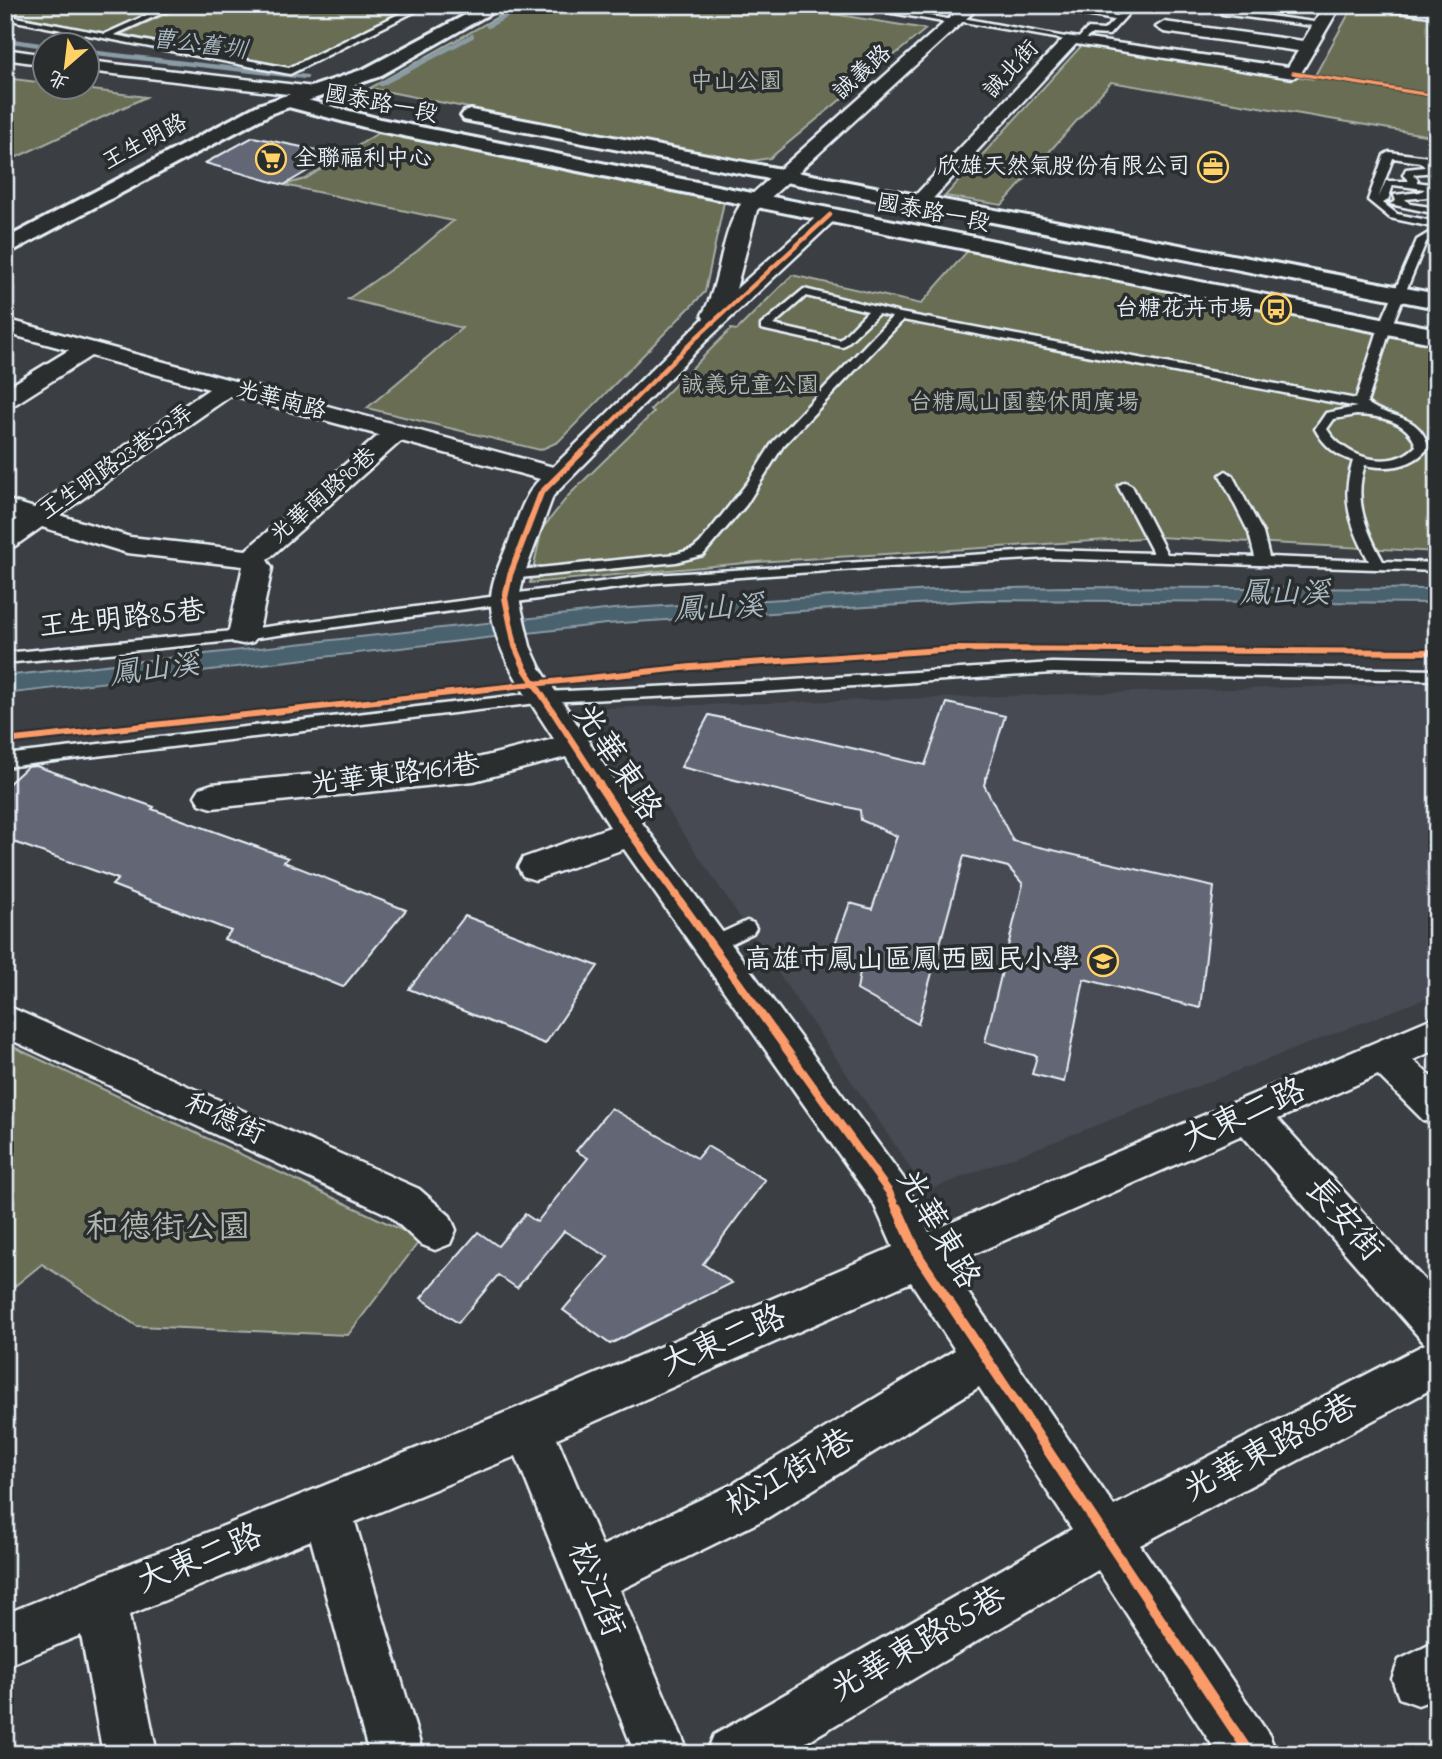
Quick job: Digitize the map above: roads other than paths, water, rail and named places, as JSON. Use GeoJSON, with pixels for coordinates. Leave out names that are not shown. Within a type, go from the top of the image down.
{"type":"FeatureCollection","features":[{"type":"Feature","properties":{"kind":"street"},"geometry":{"type":"LineString","coordinates":[[314,92],[471,5]]}},
{"type":"Feature","properties":{"kind":"street"},"geometry":{"type":"LineString","coordinates":[[102,68],[314,92],[371,73],[497,5]]}},
{"type":"Feature","properties":{"kind":"street","name":"誠義路"},"geometry":{"type":"LineString","coordinates":[[769,187],[972,5]]}},
{"type":"Feature","properties":{"kind":"street"},"geometry":{"type":"LineString","coordinates":[[1164,27],[1308,47],[1333,5]]}},
{"type":"Feature","properties":{"kind":"street"},"geometry":{"type":"LineString","coordinates":[[1386,5],[1437,12]]}},
{"type":"Feature","properties":{"kind":"street","name":"誠北街"},"geometry":{"type":"LineString","coordinates":[[919,202],[1077,40],[1293,74],[1308,47]]}},
{"type":"Feature","properties":{"kind":"street"},"geometry":{"type":"LineString","coordinates":[[5,54],[32,58]]}},
{"type":"Feature","properties":{"kind":"street"},"geometry":{"type":"LineString","coordinates":[[5,66],[32,70]]}},
{"type":"Feature","properties":{"kind":"street"},"geometry":{"type":"LineString","coordinates":[[102,80],[288,101]]}},
{"type":"Feature","properties":{"kind":"street","name":"國泰路一段"},"geometry":{"type":"LineString","coordinates":[[314,92],[365,96]]}},
{"type":"Feature","properties":{"kind":"street","name":"國泰路一段"},"geometry":{"type":"LineString","coordinates":[[314,92],[769,187],[1392,311],[1437,337]]}},
{"type":"Feature","properties":{"kind":"street","name":"王生明路"},"geometry":{"type":"LineString","coordinates":[[5,248],[258,113],[314,92]]}},
{"type":"Feature","properties":{"kind":"street","name":"國泰路一段"},"geometry":{"type":"LineString","coordinates":[[288,101],[379,125],[658,176],[919,202],[1392,311],[1437,326]]}},
{"type":"Feature","properties":{"kind":"street","name":"國泰路一段"},"geometry":{"type":"LineString","coordinates":[[445,111],[769,187],[830,215],[1392,311],[1437,313]]}},
{"type":"Feature","properties":{"kind":"street"},"geometry":{"type":"LineString","coordinates":[[697,337],[724,297],[742,220],[769,187]]}},
{"type":"Feature","properties":{"kind":"street"},"geometry":{"type":"LineString","coordinates":[[508,587],[541,493],[697,337],[830,215]]}},
{"type":"Feature","properties":{"kind":"street","name":"國泰路一段"},"geometry":{"type":"LineString","coordinates":[[1392,311],[1437,302]]}},
{"type":"Feature","properties":{"kind":"street","name":"光華南路"},"geometry":{"type":"LineString","coordinates":[[5,326],[558,475]]}},
{"type":"Feature","properties":{"kind":"street"},"geometry":{"type":"LineString","coordinates":[[5,400],[87,349]]}},
{"type":"Feature","properties":{"kind":"street","name":"王生明路23巷22弄"},"geometry":{"type":"LineString","coordinates":[[5,540],[229,386]]}},
{"type":"Feature","properties":{"kind":"street","name":"光華南路90巷"},"geometry":{"type":"LineString","coordinates":[[252,559],[397,432]]}},
{"type":"Feature","properties":{"kind":"street"},"geometry":{"type":"LineString","coordinates":[[5,507],[127,545],[252,559],[258,568],[243,635]]}},
{"type":"Feature","properties":{"kind":"street","name":"光華東路"},"geometry":{"type":"LineString","coordinates":[[508,587],[515,646],[535,683],[631,833],[889,1192],[919,1257],[1250,1754]]}},
{"type":"Feature","properties":{"kind":"street","name":"光華東路161巷"},"geometry":{"type":"LineString","coordinates":[[212,796],[474,770],[575,744]]}},
{"type":"Feature","properties":{"kind":"street"},"geometry":{"type":"LineString","coordinates":[[535,867],[631,833]]}},
{"type":"Feature","properties":{"kind":"street","name":"和德街"},"geometry":{"type":"LineString","coordinates":[[5,1020],[404,1202],[435,1230]]}},
{"type":"Feature","properties":{"kind":"street","name":"大東二路"},"geometry":{"type":"LineString","coordinates":[[5,1640],[528,1427],[1437,1032]]}},
{"type":"Feature","properties":{"kind":"street"},"geometry":{"type":"LineString","coordinates":[[1383,1055],[1437,1108]]}},
{"type":"Feature","properties":{"kind":"street","name":"長安街"},"geometry":{"type":"LineString","coordinates":[[1248,1114],[1437,1327]]}},
{"type":"Feature","properties":{"kind":"street","name":"松江街1巷"},"geometry":{"type":"LineString","coordinates":[[590,1578],[750,1501],[986,1357]]}},
{"type":"Feature","properties":{"kind":"street","name":"光華東路86巷"},"geometry":{"type":"LineString","coordinates":[[1106,1537],[1437,1361]]}},
{"type":"Feature","properties":{"kind":"street","name":"松江街"},"geometry":{"type":"LineString","coordinates":[[528,1427],[662,1754]]}},
{"type":"Feature","properties":{"kind":"street"},"geometry":{"type":"LineString","coordinates":[[327,1508],[396,1754]]}},
{"type":"Feature","properties":{"kind":"street","name":"光華東路85巷"},"geometry":{"type":"LineString","coordinates":[[733,1754],[1106,1537]]}},
{"type":"Feature","properties":{"kind":"street"},"geometry":{"type":"LineString","coordinates":[[100,1600],[130,1754]]}},
{"type":"Feature","properties":{"kind":"lane"},"geometry":{"type":"LineString","coordinates":[[104,37],[176,5]]}},
{"type":"Feature","properties":{"kind":"lane"},"geometry":{"type":"LineString","coordinates":[[5,18],[290,71],[424,5]]}},
{"type":"Feature","properties":{"kind":"lane"},"geometry":{"type":"LineString","coordinates":[[852,5],[1077,40],[1090,31],[1106,33],[1122,16],[1033,5]]}},
{"type":"Feature","properties":{"kind":"lane"},"geometry":{"type":"LineString","coordinates":[[902,13],[911,5]]}},
{"type":"Feature","properties":{"kind":"lane"},"geometry":{"type":"LineString","coordinates":[[1225,12],[1321,25]]}},
{"type":"Feature","properties":{"kind":"lane"},"geometry":{"type":"LineString","coordinates":[[1437,162],[1390,155],[1373,200],[1390,209],[1437,223]]}},
{"type":"Feature","properties":{"kind":"lane"},"geometry":{"type":"LineString","coordinates":[[1394,178],[1399,160],[1437,162]]}},
{"type":"Feature","properties":{"kind":"lane"},"geometry":{"type":"LineString","coordinates":[[1407,206],[1397,197],[1426,193],[1412,182],[1408,175],[1409,171],[1433,170],[1424,161]]}},
{"type":"Feature","properties":{"kind":"lane"},"geometry":{"type":"LineString","coordinates":[[1381,180],[1394,178],[1437,186]]}},
{"type":"Feature","properties":{"kind":"lane"},"geometry":{"type":"LineString","coordinates":[[1390,209],[1389,183],[1412,182]]}},
{"type":"Feature","properties":{"kind":"lane"},"geometry":{"type":"LineString","coordinates":[[1437,200],[1428,202],[1437,211]]}},
{"type":"Feature","properties":{"kind":"lane"},"geometry":{"type":"LineString","coordinates":[[1390,209],[1407,206],[1437,211]]}},
{"type":"Feature","properties":{"kind":"lane"},"geometry":{"type":"LineString","coordinates":[[1360,404],[1392,311],[1422,240],[1437,231]]}},
{"type":"Feature","properties":{"kind":"lane"},"geometry":{"type":"LineString","coordinates":[[877,309],[843,344],[765,327],[804,292],[877,309],[900,316],[1360,404],[1372,412]]}},
{"type":"Feature","properties":{"kind":"lane"},"geometry":{"type":"LineString","coordinates":[[508,587],[699,552],[751,489],[773,458],[777,445],[900,316]]}},
{"type":"Feature","properties":{"kind":"lane"},"geometry":{"type":"LineString","coordinates":[[1342,412],[1372,412],[1396,419],[1415,430],[1423,447],[1409,460],[1395,462],[1360,459],[1332,446],[1321,429],[1330,416],[1342,412]]}},
{"type":"Feature","properties":{"kind":"lane"},"geometry":{"type":"LineString","coordinates":[[1360,459],[1352,480],[1356,524],[1378,565]]}},
{"type":"Feature","properties":{"kind":"lane"},"geometry":{"type":"LineString","coordinates":[[1226,475],[1256,533],[1263,561]]}},
{"type":"Feature","properties":{"kind":"lane"},"geometry":{"type":"LineString","coordinates":[[1125,486],[1162,558]]}},
{"type":"Feature","properties":{"kind":"lane"},"geometry":{"type":"LineString","coordinates":[[508,587],[1048,554],[1437,567]]}},
{"type":"Feature","properties":{"kind":"lane","name":"王生明路85巷"},"geometry":{"type":"LineString","coordinates":[[5,658],[243,635],[508,587]]}},
{"type":"Feature","properties":{"kind":"lane"},"geometry":{"type":"LineString","coordinates":[[5,761],[535,683],[762,687],[1052,668],[1437,675]]}},
{"type":"Feature","properties":{"kind":"lane"},"geometry":{"type":"LineString","coordinates":[[712,945],[747,928]]}},
{"type":"Feature","properties":{"kind":"water","name":"鳳山溪"},"geometry":{"type":"Polygon","coordinates":[[[950,589],[1437,589],[1437,603],[981,600],[801,611],[606,624],[5,694],[5,676],[614,609],[950,589]]]}},
{"type":"Feature","properties":{"kind":"waterway","name":"曹公舊圳"},"geometry":{"type":"LineString","coordinates":[[488,26],[525,5]]}},
{"type":"Feature","properties":{"kind":"waterway","name":"曹公舊圳"},"geometry":{"type":"LineString","coordinates":[[381,84],[472,36]]}},
{"type":"Feature","properties":{"kind":"waterway","name":"曹公舊圳"},"geometry":{"type":"LineString","coordinates":[[5,40],[32,44]]}},
{"type":"Feature","properties":{"kind":"waterway","name":"曹公舊圳"},"geometry":{"type":"LineString","coordinates":[[102,54],[306,77]]}},
{"type":"Feature","properties":{"kind":"place","name":"全聯福利中心"},"geometry":{"type":"Point","coordinates":[271,159]}},
{"type":"Feature","properties":{"kind":"place","name":"欣雄天然氣股份有限公司"},"geometry":{"type":"Point","coordinates":[1213,167]}},
{"type":"Feature","properties":{"kind":"place","name":"台糖花卉市場"},"geometry":{"type":"Point","coordinates":[1276,309]}},
{"type":"Feature","properties":{"kind":"place","name":"高雄市鳳山區鳳西國民小學"},"geometry":{"type":"Point","coordinates":[1103,961]}},
{"type":"Feature","properties":{"kind":"park label","name":"中山公園"},"geometry":{"type":"Point","coordinates":[736,82]}},
{"type":"Feature","properties":{"kind":"park label","name":"誠義兒童公園"},"geometry":{"type":"Point","coordinates":[750,386]}},
{"type":"Feature","properties":{"kind":"park label","name":"台糖鳳山園藝休閒廣場"},"geometry":{"type":"Point","coordinates":[1024,403]}},
{"type":"Feature","properties":{"kind":"park label","name":"和德街公園"},"geometry":{"type":"Point","coordinates":[168,1229]}}]}
